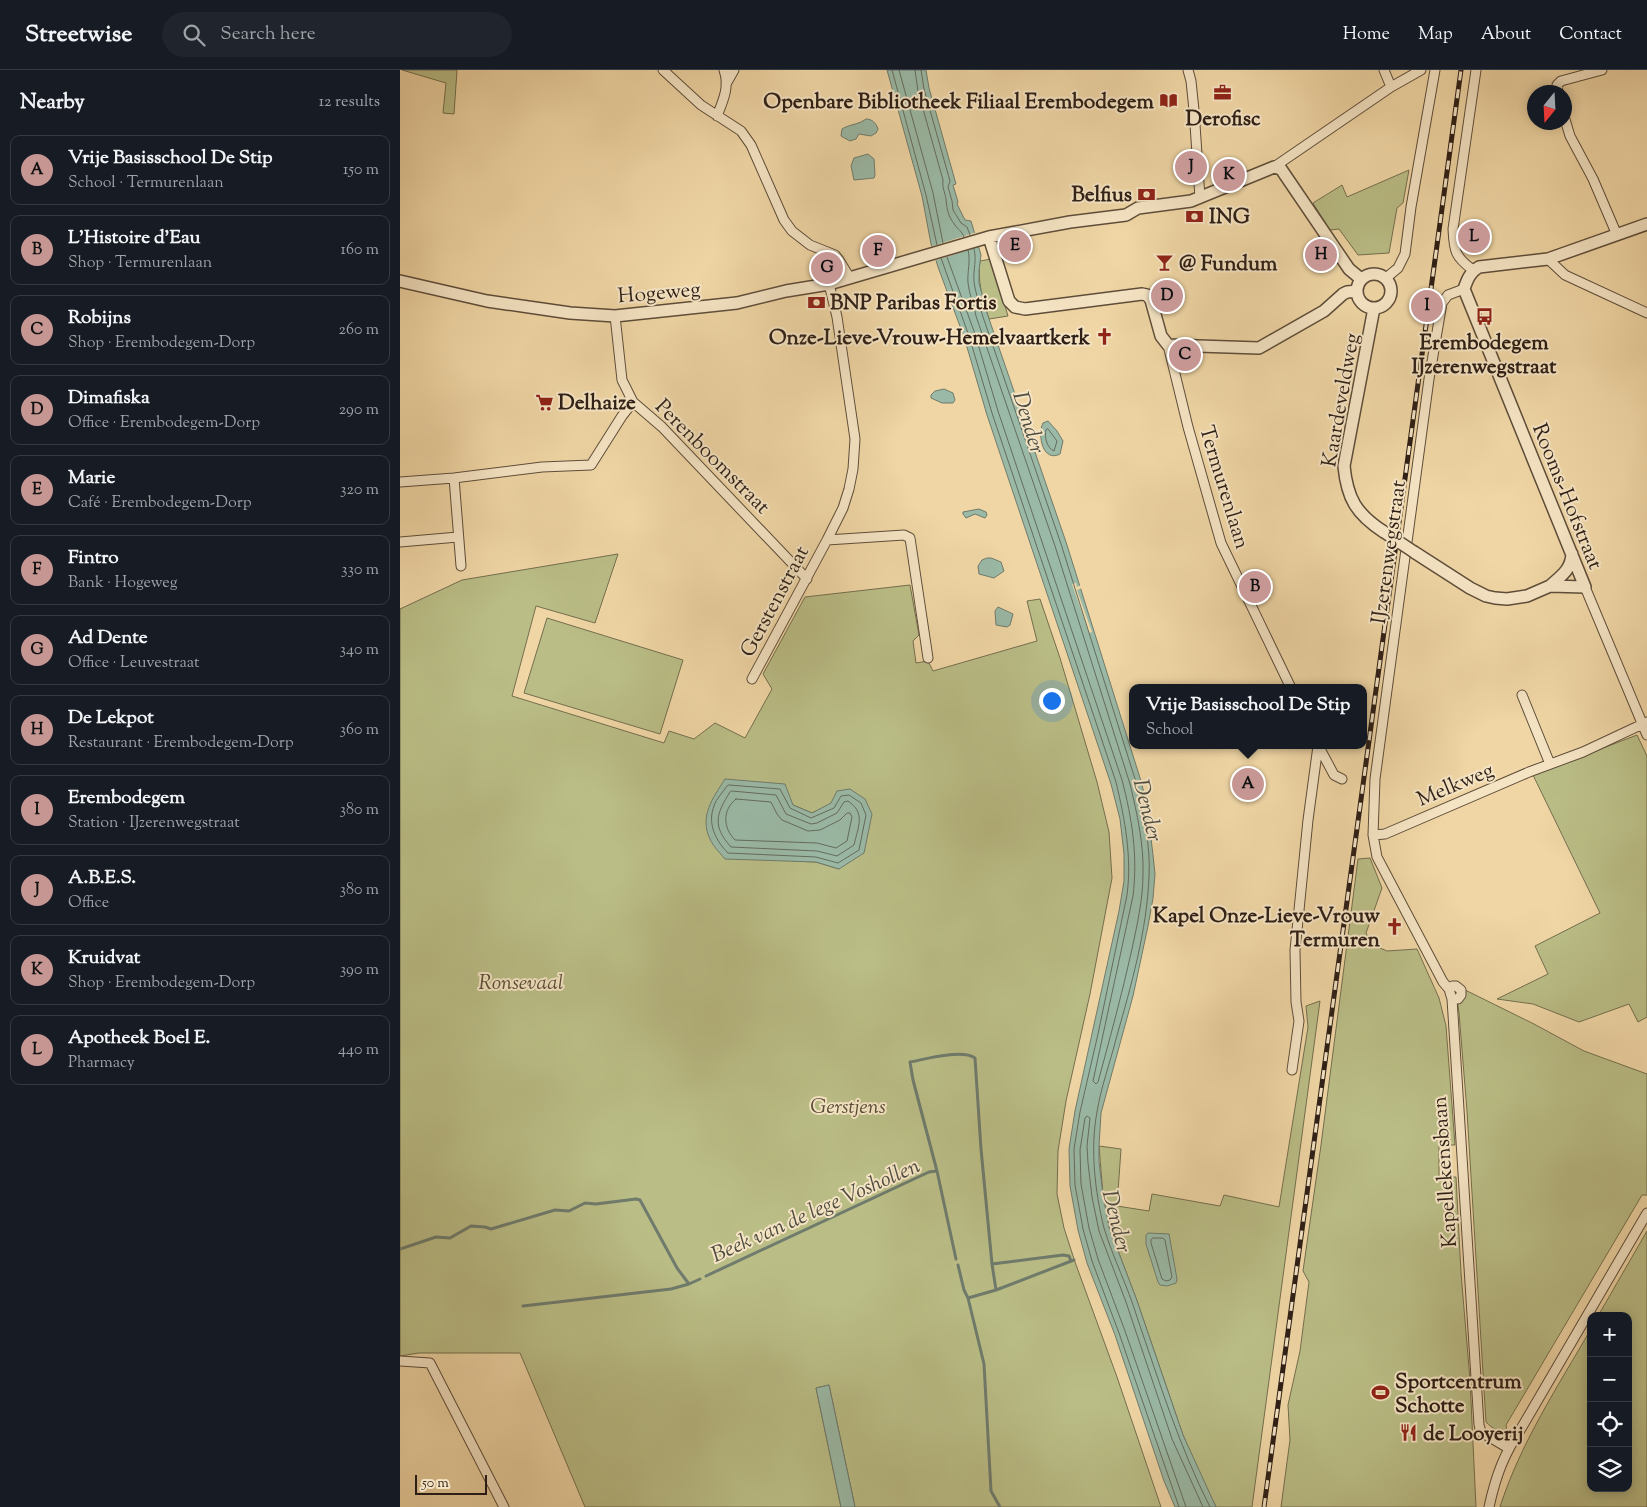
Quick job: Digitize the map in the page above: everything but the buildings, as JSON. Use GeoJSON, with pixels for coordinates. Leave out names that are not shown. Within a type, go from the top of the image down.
{"type":"FeatureCollection","features":[{"type":"Feature","properties":{"kind":"street"},"geometry":{"type":"LineString","coordinates":[[662,70],[701,105],[741,131],[751,146],[784,220],[792,232],[810,244],[835,255],[850,278]]}},
{"type":"Feature","properties":{"kind":"street"},"geometry":{"type":"LineString","coordinates":[[717,116],[726,95],[724,70]]}},
{"type":"Feature","properties":{"kind":"street"},"geometry":{"type":"LineString","coordinates":[[726,84],[734,70]]}},
{"type":"Feature","properties":{"kind":"street"},"geometry":{"type":"LineString","coordinates":[[1188,70],[1193,100],[1200,198]]}},
{"type":"Feature","properties":{"kind":"street"},"geometry":{"type":"LineString","coordinates":[[1384,70],[1391,87]]}},
{"type":"Feature","properties":{"kind":"street"},"geometry":{"type":"LineString","coordinates":[[1274,167],[1391,87],[1421,70]]}},
{"type":"Feature","properties":{"kind":"street"},"geometry":{"type":"LineString","coordinates":[[1386,278],[1398,268],[1405,254],[1411,207],[1435,70]]}},
{"type":"Feature","properties":{"kind":"street"},"geometry":{"type":"LineString","coordinates":[[1473,270],[1461,261],[1453,248],[1453,229],[1476,70]]}},
{"type":"Feature","properties":{"kind":"street"},"geometry":{"type":"LineString","coordinates":[[1558,85],[1561,81],[1602,70]]}},
{"type":"Feature","properties":{"kind":"street"},"geometry":{"type":"LineString","coordinates":[[1568,130],[1593,179],[1617,235]]}},
{"type":"Feature","properties":{"kind":"street"},"geometry":{"type":"LineString","coordinates":[[1274,167],[1281,169],[1348,269],[1361,279]]}},
{"type":"Feature","properties":{"kind":"street","name":"Hogeweg"},"geometry":{"type":"LineString","coordinates":[[400,281],[487,301],[570,313],[615,316],[737,303],[786,291],[829,284],[984,238],[1070,222],[1126,215],[1138,208],[1200,198],[1274,167]]}},
{"type":"Feature","properties":{"kind":"street"},"geometry":{"type":"LineString","coordinates":[[1464,289],[1473,270],[1488,265],[1548,259],[1647,224]]}},
{"type":"Feature","properties":{"kind":"street"},"geometry":{"type":"LineString","coordinates":[[984,238],[1009,301],[1015,307],[1025,309],[1142,294],[1147,295],[1151,300],[1161,336],[1168,345],[1259,348],[1324,311],[1343,294],[1357,291]]}},
{"type":"Feature","properties":{"kind":"street"},"geometry":{"type":"LineString","coordinates":[[1548,259],[1565,275],[1647,313]]}},
{"type":"Feature","properties":{"kind":"street"},"geometry":{"type":"LineString","coordinates":[[1374,274],[1386,278],[1391,294],[1384,304],[1374,308],[1362,302],[1357,291],[1361,279],[1374,274]]}},
{"type":"Feature","properties":{"kind":"street","name":"Gerstenstraat"},"geometry":{"type":"LineString","coordinates":[[752,679],[807,579],[843,508],[853,469],[855,439],[837,316],[829,284]]}},
{"type":"Feature","properties":{"kind":"street","name":"Rooms-Hofstraat"},"geometry":{"type":"LineString","coordinates":[[1464,289],[1585,587],[1645,723],[1647,735]]}},
{"type":"Feature","properties":{"kind":"street","name":"IJzerenwegstraat"},"geometry":{"type":"LineString","coordinates":[[1373,835],[1375,779],[1429,378],[1442,306],[1448,295],[1464,289]]}},
{"type":"Feature","properties":{"kind":"street","name":"Kaardeveldweg"},"geometry":{"type":"LineString","coordinates":[[1374,308],[1344,466],[1347,490],[1356,508],[1371,523],[1384,532],[1470,588],[1486,596],[1507,598],[1527,596],[1550,586],[1585,587]]}},
{"type":"Feature","properties":{"kind":"street","name":"Perenboomstraat"},"geometry":{"type":"LineString","coordinates":[[615,316],[622,380],[633,402],[662,427],[807,579]]}},
{"type":"Feature","properties":{"kind":"street","name":"Termurenlaan"},"geometry":{"type":"LineString","coordinates":[[1168,345],[1188,427],[1221,543],[1289,684]]}},
{"type":"Feature","properties":{"kind":"street"},"geometry":{"type":"LineString","coordinates":[[400,482],[454,478],[542,467],[591,465],[633,402]]}},
{"type":"Feature","properties":{"kind":"street"},"geometry":{"type":"LineString","coordinates":[[454,478],[461,566]]}},
{"type":"Feature","properties":{"kind":"street","name":"Gerstenstraat"},"geometry":{"type":"LineString","coordinates":[[827,540],[904,535],[910,538],[928,658]]}},
{"type":"Feature","properties":{"kind":"street"},"geometry":{"type":"LineString","coordinates":[[400,542],[458,537]]}},
{"type":"Feature","properties":{"kind":"street"},"geometry":{"type":"LineString","coordinates":[[1550,586],[1568,570],[1572,553]]}},
{"type":"Feature","properties":{"kind":"street"},"geometry":{"type":"LineString","coordinates":[[1522,695],[1550,764]]}},
{"type":"Feature","properties":{"kind":"street","name":"Melkweg"},"geometry":{"type":"LineString","coordinates":[[1373,835],[1385,834],[1550,764],[1583,752],[1645,723]]}},
{"type":"Feature","properties":{"kind":"street"},"geometry":{"type":"LineString","coordinates":[[1292,1070],[1298,1021],[1295,950],[1308,820],[1318,749]]}},
{"type":"Feature","properties":{"kind":"street"},"geometry":{"type":"LineString","coordinates":[[1320,749],[1334,776],[1342,779]]}},
{"type":"Feature","properties":{"kind":"street","name":"Kapellekensbaan"},"geometry":{"type":"LineString","coordinates":[[1373,835],[1377,857],[1443,982],[1449,989],[1452,999],[1479,1425],[1481,1432],[1508,1448]]}},
{"type":"Feature","properties":{"kind":"street"},"geometry":{"type":"LineString","coordinates":[[1489,1507],[1496,1480],[1508,1448],[1647,1213]]}},
{"type":"Feature","properties":{"kind":"street"},"geometry":{"type":"LineString","coordinates":[[400,1362],[430,1363],[504,1507]]}},
{"type":"Feature","properties":{"kind":"green space"},"geometry":{"type":"Polygon","coordinates":[[[402,70],[457,70],[454,114],[443,113],[446,83],[402,70]]]}},
{"type":"Feature","properties":{"kind":"green space"},"geometry":{"type":"Polygon","coordinates":[[[1409,170],[1403,203],[1397,208],[1389,253],[1358,255],[1339,229],[1330,230],[1313,203],[1342,185],[1347,197],[1409,170]]]}},
{"type":"Feature","properties":{"kind":"green space"},"geometry":{"type":"Polygon","coordinates":[[[991,259],[1008,316],[989,319],[981,290],[979,268],[980,261],[991,259]]]}},
{"type":"Feature","properties":{"kind":"green space","name":"Gerstjens"},"geometry":{"type":"Polygon","coordinates":[[[618,554],[595,623],[536,606],[512,696],[664,743],[669,731],[694,739],[715,723],[745,738],[772,689],[763,674],[805,597],[910,585],[919,635],[913,641],[916,663],[928,661],[933,671],[1037,641],[1027,601],[1040,599],[1060,658],[1097,782],[1109,832],[1112,878],[1090,994],[1066,1101],[1058,1151],[1057,1194],[1064,1228],[1075,1262],[1117,1377],[1161,1507],[855,1507],[829,1385],[816,1388],[841,1507],[585,1507],[520,1353],[419,1353],[400,1356],[400,609],[462,580],[618,554]],[[831,804],[812,813],[793,805],[792,861],[816,862],[839,869],[831,804]]]}},
{"type":"Feature","properties":{"kind":"green space"},"geometry":{"type":"Polygon","coordinates":[[[547,618],[683,660],[660,734],[524,693],[547,618]]]}},
{"type":"Feature","properties":{"kind":"green space"},"geometry":{"type":"Polygon","coordinates":[[[1637,735],[1647,756],[1647,1017],[1638,1022],[1629,1004],[1579,1022],[1533,1004],[1497,999],[1548,974],[1535,946],[1600,913],[1533,775],[1637,735]]]}},
{"type":"Feature","properties":{"kind":"green space"},"geometry":{"type":"Polygon","coordinates":[[[1370,858],[1382,888],[1366,933],[1371,944],[1387,951],[1417,949],[1439,998],[1446,1026],[1455,1145],[1439,1145],[1439,1177],[1456,1177],[1461,1273],[1470,1380],[1476,1507],[1281,1507],[1290,1440],[1288,1405],[1300,1351],[1309,1282],[1303,1271],[1358,859],[1370,858]]]}},
{"type":"Feature","properties":{"kind":"green space"},"geometry":{"type":"Polygon","coordinates":[[[1455,985],[1584,1051],[1647,1074],[1647,1195],[1642,1195],[1506,1425],[1507,1430],[1504,1431],[1496,1429],[1486,1422],[1467,1111],[1455,985]]]}},
{"type":"Feature","properties":{"kind":"green space"},"geometry":{"type":"Polygon","coordinates":[[[1320,1001],[1252,1507],[1216,1507],[1183,1435],[1136,1298],[1109,1227],[1103,1195],[1099,1146],[1121,1149],[1117,1206],[1149,1211],[1152,1194],[1220,1206],[1224,1195],[1279,1207],[1308,1027],[1306,1006],[1320,1001]]]}},
{"type":"Feature","properties":{"kind":"green space"},"geometry":{"type":"Polygon","coordinates":[[[1647,1231],[1647,1507],[1500,1507],[1508,1484],[1529,1438],[1587,1336],[1587,1492],[1632,1492],[1632,1312],[1600,1312],[1647,1231]]]}},
{"type":"Feature","properties":{"kind":"water"},"geometry":{"type":"Polygon","coordinates":[[[887,70],[926,70],[929,88],[956,184],[953,185],[957,204],[965,220],[971,221],[981,255],[979,283],[987,313],[1066,542],[1147,805],[1155,874],[1153,898],[1133,996],[1101,1113],[1099,1162],[1109,1227],[1136,1298],[1183,1435],[1216,1507],[1175,1507],[1164,1481],[1115,1335],[1087,1263],[1078,1230],[1070,1186],[1069,1149],[1075,1111],[1124,881],[1124,854],[1120,819],[1111,784],[987,415],[964,337],[938,267],[931,244],[922,196],[887,70]]]}},
{"type":"Feature","properties":{"kind":"water"},"geometry":{"type":"Polygon","coordinates":[[[866,119],[875,123],[878,129],[876,133],[871,136],[859,134],[856,139],[850,141],[841,136],[842,129],[866,119]]]}},
{"type":"Feature","properties":{"kind":"water"},"geometry":{"type":"Polygon","coordinates":[[[868,154],[874,159],[874,178],[854,180],[851,166],[854,158],[868,154]]]}},
{"type":"Feature","properties":{"kind":"water"},"geometry":{"type":"Polygon","coordinates":[[[944,389],[953,393],[955,400],[953,403],[942,403],[931,398],[935,391],[944,389]]]}},
{"type":"Feature","properties":{"kind":"water"},"geometry":{"type":"Polygon","coordinates":[[[1048,421],[1063,441],[1060,454],[1054,456],[1049,455],[1041,440],[1041,428],[1043,423],[1048,421]]]}},
{"type":"Feature","properties":{"kind":"water"},"geometry":{"type":"Polygon","coordinates":[[[979,509],[986,512],[985,518],[975,514],[966,518],[963,514],[963,512],[979,509]]]}},
{"type":"Feature","properties":{"kind":"water"},"geometry":{"type":"Polygon","coordinates":[[[987,558],[1001,562],[1004,571],[994,578],[979,574],[978,566],[982,560],[987,558]]]}},
{"type":"Feature","properties":{"kind":"water"},"geometry":{"type":"Polygon","coordinates":[[[998,607],[1013,614],[1010,625],[1007,627],[996,625],[995,611],[998,607]]]}},
{"type":"Feature","properties":{"kind":"water"},"geometry":{"type":"Polygon","coordinates":[[[725,779],[785,784],[793,805],[812,813],[831,803],[837,791],[850,789],[865,799],[872,814],[864,853],[839,869],[816,862],[725,859],[711,842],[706,823],[709,807],[725,779]]]}},
{"type":"Feature","properties":{"kind":"water"},"geometry":{"type":"Polygon","coordinates":[[[1148,1233],[1169,1234],[1177,1279],[1176,1283],[1167,1286],[1160,1285],[1158,1282],[1146,1244],[1146,1235],[1148,1233]]]}},
{"type":"Feature","properties":{"kind":"water"},"geometry":{"type":"Polygon","coordinates":[[[829,1385],[855,1507],[841,1507],[816,1388],[829,1385]]]}},
{"type":"Feature","properties":{"kind":"pier"},"geometry":{"type":"Polygon","coordinates":[[[977,232],[981,246],[934,261],[929,247],[977,232]]]}},
{"type":"Feature","properties":{"kind":"pier"},"geometry":{"type":"Polygon","coordinates":[[[1076,583],[1077,587],[1081,585],[1082,588],[1077,590],[1092,632],[1089,633],[1072,584],[1076,583]]]}},
{"type":"Feature","properties":{"kind":"waterway"},"geometry":{"type":"LineString","coordinates":[[937,1171],[910,1062],[944,1056],[969,1055],[975,1058],[981,1149],[992,1264]]}},
{"type":"Feature","properties":{"kind":"waterway","name":"Beek van de lege Voshollen"},"geometry":{"type":"LineString","coordinates":[[706,1276],[929,1172],[937,1171],[956,1259]]}},
{"type":"Feature","properties":{"kind":"waterway","name":"Beek van de lege Voshollen"},"geometry":{"type":"LineString","coordinates":[[400,1249],[436,1237],[450,1238],[471,1226],[491,1229],[555,1210],[569,1211],[585,1203],[596,1204],[636,1199],[640,1200],[677,1268],[689,1284]]}},
{"type":"Feature","properties":{"kind":"waterway"},"geometry":{"type":"LineString","coordinates":[[996,1290],[992,1264],[1063,1255],[1069,1256],[1071,1261]]}},
{"type":"Feature","properties":{"kind":"waterway","name":"Beek van de lege Voshollen"},"geometry":{"type":"LineString","coordinates":[[958,1265],[964,1290],[968,1298],[996,1290],[1074,1260]]}},
{"type":"Feature","properties":{"kind":"waterway","name":"Beek van de lege Voshollen"},"geometry":{"type":"LineString","coordinates":[[523,1306],[671,1289],[700,1279]]}},
{"type":"Feature","properties":{"kind":"waterway"},"geometry":{"type":"LineString","coordinates":[[968,1298],[984,1364],[991,1491],[1000,1507]]}},
{"type":"Feature","properties":{"kind":"railway"},"geometry":{"type":"LineString","coordinates":[[1264,1507],[1461,70]]}},
{"type":"Feature","properties":{"kind":"place","name":"Derofisc"},"geometry":{"type":"Point","coordinates":[1223,93]}},
{"type":"Feature","properties":{"kind":"place","name":"Openbare Bibliotheek Filiaal Erembodegem"},"geometry":{"type":"Point","coordinates":[1168,101]}},
{"type":"Feature","properties":{"kind":"place","name":"A.B.E.S."},"geometry":{"type":"Point","coordinates":[1191,167]}},
{"type":"Feature","properties":{"kind":"place","name":"Kruidvat"},"geometry":{"type":"Point","coordinates":[1229,175]}},
{"type":"Feature","properties":{"kind":"place","name":"Belfius"},"geometry":{"type":"Point","coordinates":[1146,194]}},
{"type":"Feature","properties":{"kind":"place","name":"ING"},"geometry":{"type":"Point","coordinates":[1195,216]}},
{"type":"Feature","properties":{"kind":"place","name":"Apotheek Boel E."},"geometry":{"type":"Point","coordinates":[1474,237]}},
{"type":"Feature","properties":{"kind":"place","name":"Marie"},"geometry":{"type":"Point","coordinates":[1015,246]}},
{"type":"Feature","properties":{"kind":"place","name":"Fintro"},"geometry":{"type":"Point","coordinates":[878,251]}},
{"type":"Feature","properties":{"kind":"place","name":"De Lekpot"},"geometry":{"type":"Point","coordinates":[1321,255]}},
{"type":"Feature","properties":{"kind":"place","name":"@ Fundum"},"geometry":{"type":"Point","coordinates":[1165,263]}},
{"type":"Feature","properties":{"kind":"place","name":"Ad Dente"},"geometry":{"type":"Point","coordinates":[827,268]}},
{"type":"Feature","properties":{"kind":"place","name":"Dimafiska"},"geometry":{"type":"Point","coordinates":[1167,296]}},
{"type":"Feature","properties":{"kind":"place","name":"BNP Paribas Fortis"},"geometry":{"type":"Point","coordinates":[816,302]}},
{"type":"Feature","properties":{"kind":"place","name":"Erembodegem"},"geometry":{"type":"Point","coordinates":[1427,306]}},
{"type":"Feature","properties":{"kind":"place","name":"Erembodegem IJzerenwegstraat"},"geometry":{"type":"Point","coordinates":[1484,317]}},
{"type":"Feature","properties":{"kind":"place","name":"Onze-Lieve-Vrouw-Hemelvaartkerk"},"geometry":{"type":"Point","coordinates":[1104,337]}},
{"type":"Feature","properties":{"kind":"place","name":"Robijns"},"geometry":{"type":"Point","coordinates":[1185,355]}},
{"type":"Feature","properties":{"kind":"place","name":"Delhaize"},"geometry":{"type":"Point","coordinates":[544,402]}},
{"type":"Feature","properties":{"kind":"place","name":"L'Histoire d'Eau"},"geometry":{"type":"Point","coordinates":[1255,587]}},
{"type":"Feature","properties":{"kind":"place","name":"Vrije Basisschool De Stip"},"geometry":{"type":"Point","coordinates":[1248,784]}},
{"type":"Feature","properties":{"kind":"place","name":"Kapel Onze-Lieve-Vrouw Termuren"},"geometry":{"type":"Point","coordinates":[1394,927]}},
{"type":"Feature","properties":{"kind":"place","name":"Sportcentrum Schotte"},"geometry":{"type":"Point","coordinates":[1381,1393]}},
{"type":"Feature","properties":{"kind":"place","name":"de Looyerij"},"geometry":{"type":"Point","coordinates":[1409,1433]}},
{"type":"Feature","properties":{"kind":"water label","name":"Dender"},"geometry":{"type":"Point","coordinates":[1030,422]}},
{"type":"Feature","properties":{"kind":"water label","name":"Dender"},"geometry":{"type":"Point","coordinates":[1149,810]}},
{"type":"Feature","properties":{"kind":"water label","name":"Dender"},"geometry":{"type":"Point","coordinates":[1118,1221]}},
{"type":"Feature","properties":{"kind":"park label","name":"Ronsevaal"},"geometry":{"type":"Point","coordinates":[521,982]}}]}
